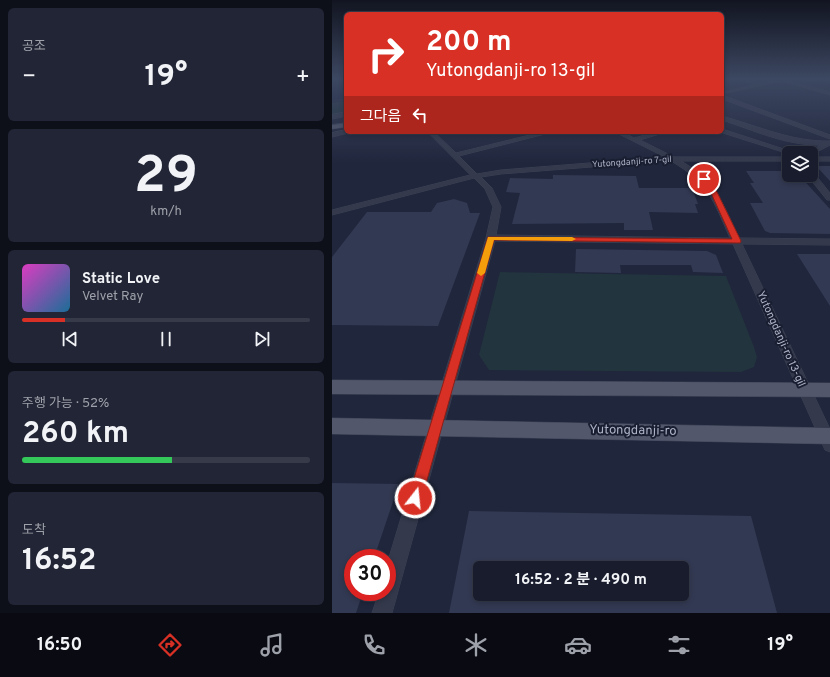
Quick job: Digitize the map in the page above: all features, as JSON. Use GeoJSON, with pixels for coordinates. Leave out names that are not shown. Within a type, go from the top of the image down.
{"type":"FeatureCollection","features":[{"type":"Feature","properties":{"kind":"main road"},"geometry":{"type":"LineString","coordinates":[[332,127],[344,125]]}},
{"type":"Feature","properties":{"kind":"main road"},"geometry":{"type":"LineString","coordinates":[[332,387],[446,389],[830,390]]}},
{"type":"Feature","properties":{"kind":"main road","name":"Yutongdanji-ro"},"geometry":{"type":"LineString","coordinates":[[332,426],[435,427],[829,439]]}},
{"type":"Feature","properties":{"kind":"street"},"geometry":{"type":"LineString","coordinates":[[748,107],[830,137]]}},
{"type":"Feature","properties":{"kind":"street"},"geometry":{"type":"LineString","coordinates":[[332,117],[344,114]]}},
{"type":"Feature","properties":{"kind":"street"},"geometry":{"type":"LineString","coordinates":[[724,119],[805,142],[820,144],[830,143]]}},
{"type":"Feature","properties":{"kind":"street"},"geometry":{"type":"LineString","coordinates":[[332,135],[344,132]]}},
{"type":"Feature","properties":{"kind":"street"},"geometry":{"type":"LineString","coordinates":[[724,132],[782,150]]}},
{"type":"Feature","properties":{"kind":"street"},"geometry":{"type":"LineString","coordinates":[[382,613],[491,238],[497,207],[488,188],[433,134]]}},
{"type":"Feature","properties":{"kind":"street"},"geometry":{"type":"LineString","coordinates":[[455,155],[542,134]]}},
{"type":"Feature","properties":{"kind":"street","name":"Yutongdanji-ro 13-gil"},"geometry":{"type":"LineString","coordinates":[[622,134],[672,159],[704,179],[714,192],[829,439]]}},
{"type":"Feature","properties":{"kind":"street"},"geometry":{"type":"LineString","coordinates":[[633,140],[656,134]]}},
{"type":"Feature","properties":{"kind":"street"},"geometry":{"type":"LineString","coordinates":[[818,149],[830,143]]}},
{"type":"Feature","properties":{"kind":"street","name":"Yutongdanji-ro 7-gil"},"geometry":{"type":"LineString","coordinates":[[334,213],[463,178],[501,172],[672,159],[782,159]]}},
{"type":"Feature","properties":{"kind":"street"},"geometry":{"type":"LineString","coordinates":[[818,159],[830,159]]}},
{"type":"Feature","properties":{"kind":"street"},"geometry":{"type":"LineString","coordinates":[[817,182],[830,198]]}},
{"type":"Feature","properties":{"kind":"street"},"geometry":{"type":"LineString","coordinates":[[491,238],[830,242]]}},
{"type":"Feature","properties":{"kind":"shaded area"},"geometry":{"type":"Polygon","coordinates":[[[332,107],[344,107],[344,113],[332,115],[332,107]]]}},
{"type":"Feature","properties":{"kind":"shaded area"},"geometry":{"type":"Polygon","coordinates":[[[500,272],[726,276],[754,347],[757,357],[754,367],[741,372],[489,370],[479,355],[500,272]]]}},
{"type":"Feature","properties":{"kind":"building"},"geometry":{"type":"Polygon","coordinates":[[[818,166],[830,166],[830,181],[818,168],[818,166]]]}},
{"type":"Feature","properties":{"kind":"building"},"geometry":{"type":"Polygon","coordinates":[[[746,171],[782,171],[782,182],[805,182],[830,209],[830,234],[770,233],[765,231],[750,203],[763,203],[750,183],[754,183],[746,171]]]}},
{"type":"Feature","properties":{"kind":"building"},"geometry":{"type":"Polygon","coordinates":[[[553,175],[636,176],[639,188],[692,188],[698,204],[695,204],[698,213],[649,212],[653,230],[624,230],[624,223],[512,224],[520,193],[506,192],[510,178],[553,179],[553,175]]]}},
{"type":"Feature","properties":{"kind":"building"},"geometry":{"type":"Polygon","coordinates":[[[454,199],[467,203],[470,213],[480,213],[438,326],[332,325],[332,257],[367,212],[431,212],[437,203],[454,199]]]}},
{"type":"Feature","properties":{"kind":"building"},"geometry":{"type":"Polygon","coordinates":[[[576,249],[707,251],[716,255],[723,273],[693,272],[691,265],[620,265],[621,273],[575,272],[576,249]]]}},
{"type":"Feature","properties":{"kind":"building"},"geometry":{"type":"Polygon","coordinates":[[[797,254],[830,254],[830,306],[797,254]]]}},
{"type":"Feature","properties":{"kind":"building"},"geometry":{"type":"Polygon","coordinates":[[[332,483],[399,484],[377,549],[344,549],[344,601],[360,601],[356,613],[332,613],[332,483]]]}},
{"type":"Feature","properties":{"kind":"building"},"geometry":{"type":"Polygon","coordinates":[[[469,511],[751,516],[777,613],[449,613],[469,511]]]}},
{"type":"Feature","properties":{"kind":"slow traffic"},"geometry":{"type":"LineString","coordinates":[[481,273],[491,238],[572,239]]}},
{"type":"Feature","properties":{"kind":"route"},"geometry":{"type":"LineString","coordinates":[[415,498],[491,238],[737,241],[714,192],[704,179]]}}]}
